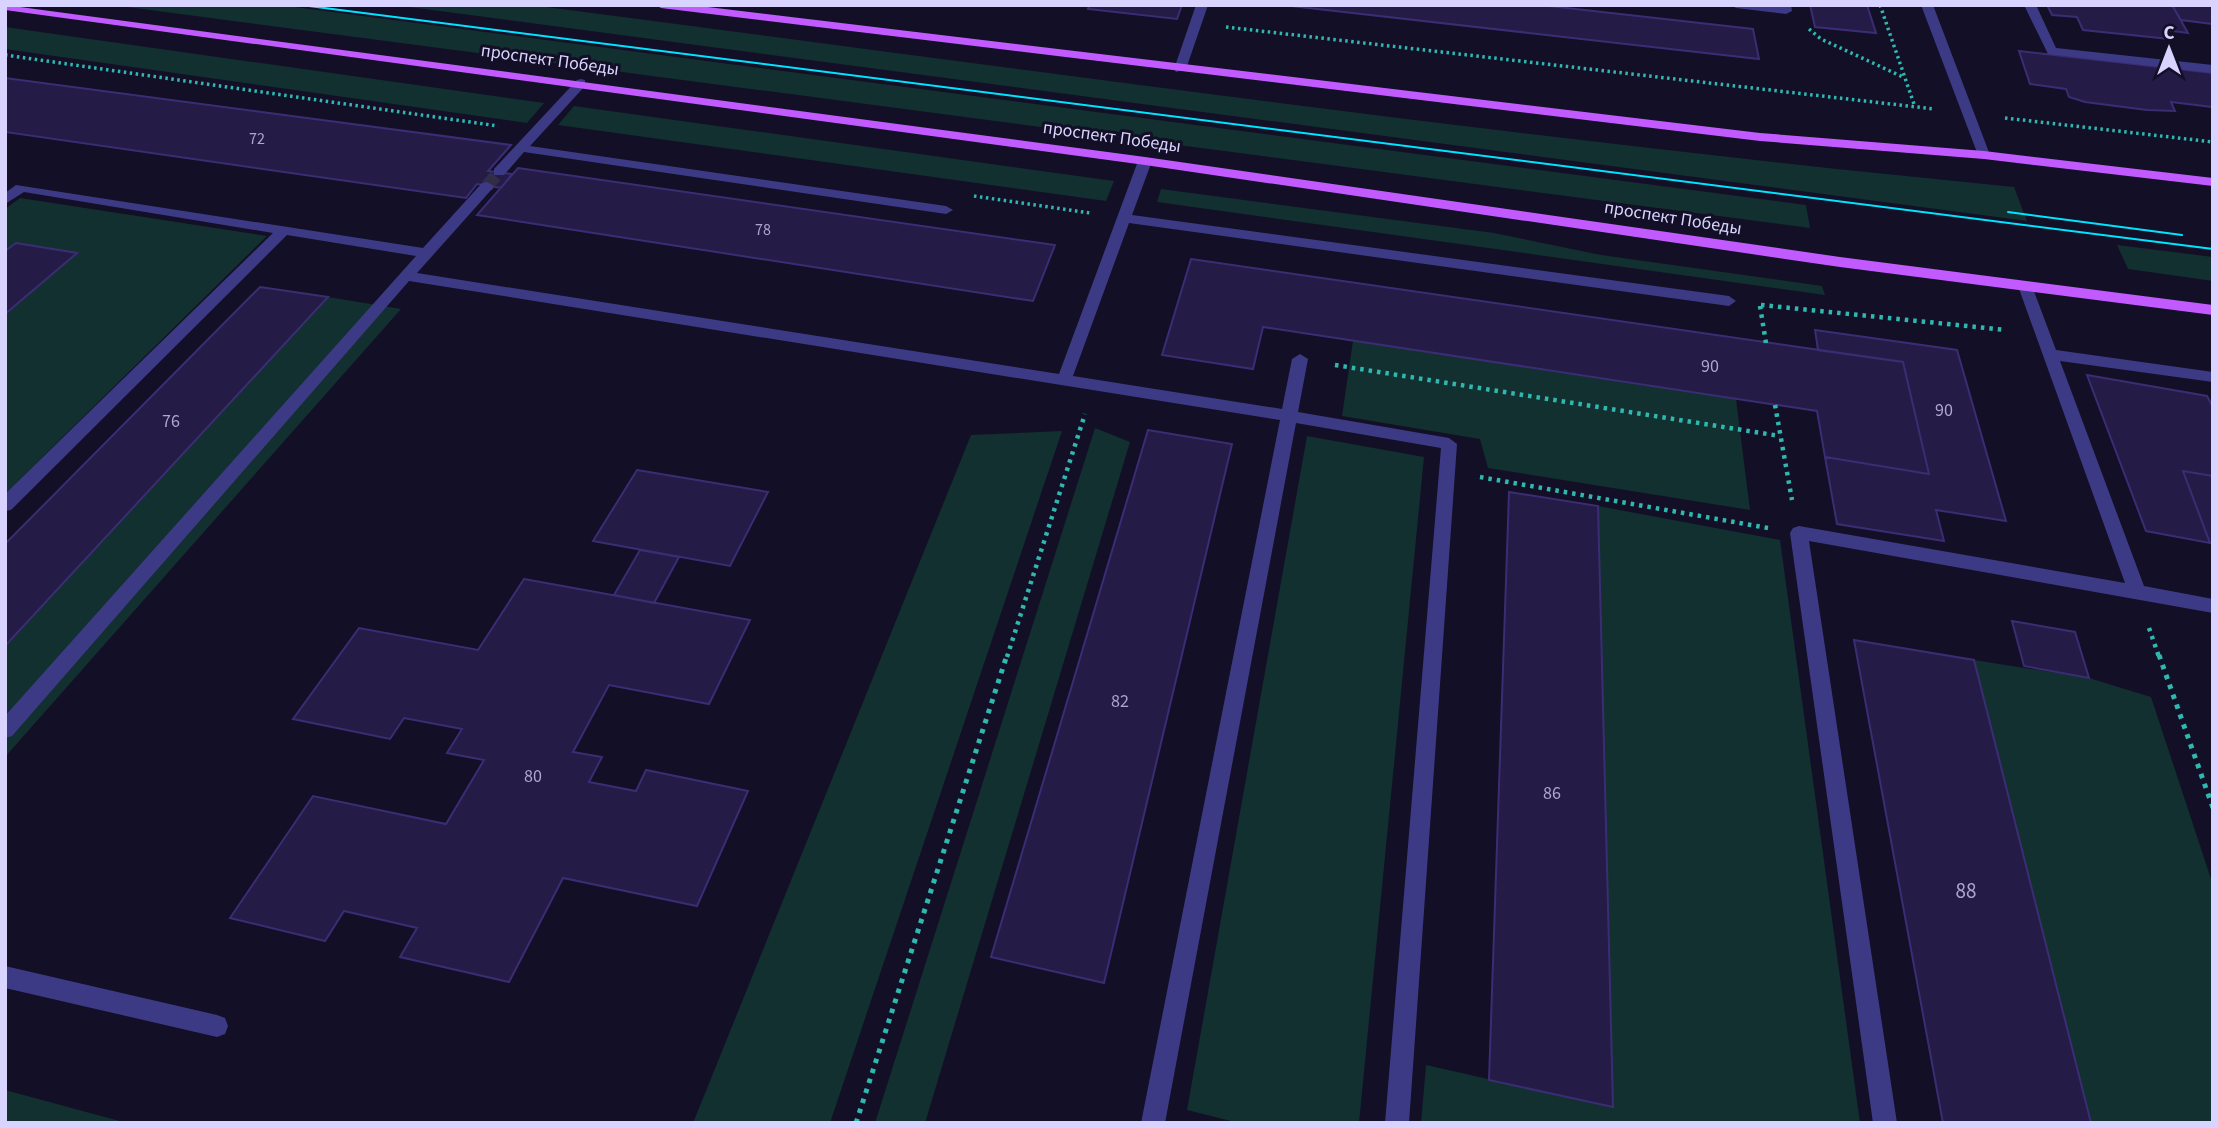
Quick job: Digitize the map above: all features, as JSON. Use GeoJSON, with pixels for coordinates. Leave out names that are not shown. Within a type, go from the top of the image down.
{"type":"FeatureCollection","features":[{"type":"Feature","properties":{"kind":"main road"},"geometry":{"type":"LineString","coordinates":[[661,5],[1760,137],[1984,155],[2213,182]]}},
{"type":"Feature","properties":{"kind":"main road","name":"проспект Победы"},"geometry":{"type":"LineString","coordinates":[[7,8],[581,83],[2025,286],[2213,310]]}},
{"type":"Feature","properties":{"kind":"street"},"geometry":{"type":"LineString","coordinates":[[1180,69],[1202,5]]}},
{"type":"Feature","properties":{"kind":"street"},"geometry":{"type":"LineString","coordinates":[[1736,5],[1786,8]]}},
{"type":"Feature","properties":{"kind":"street"},"geometry":{"type":"LineString","coordinates":[[1927,5],[1984,155]]}},
{"type":"Feature","properties":{"kind":"street"},"geometry":{"type":"LineString","coordinates":[[2030,5],[2052,51],[2213,69]]}},
{"type":"Feature","properties":{"kind":"street"},"geometry":{"type":"LineString","coordinates":[[499,172],[581,83]]}},
{"type":"Feature","properties":{"kind":"street"},"geometry":{"type":"LineString","coordinates":[[521,148],[946,210]]}},
{"type":"Feature","properties":{"kind":"street"},"geometry":{"type":"LineString","coordinates":[[1064,381],[1145,161]]}},
{"type":"Feature","properties":{"kind":"street"},"geometry":{"type":"LineString","coordinates":[[5,730],[487,186]]}},
{"type":"Feature","properties":{"kind":"street"},"geometry":{"type":"LineString","coordinates":[[5,200],[21,188],[427,253]]}},
{"type":"Feature","properties":{"kind":"street"},"geometry":{"type":"LineString","coordinates":[[1126,218],[1729,301]]}},
{"type":"Feature","properties":{"kind":"street"},"geometry":{"type":"LineString","coordinates":[[5,505],[284,230]]}},
{"type":"Feature","properties":{"kind":"street"},"geometry":{"type":"LineString","coordinates":[[406,276],[1289,416],[1449,444],[1397,1123]]}},
{"type":"Feature","properties":{"kind":"street"},"geometry":{"type":"LineString","coordinates":[[2025,286],[2137,592]]}},
{"type":"Feature","properties":{"kind":"street"},"geometry":{"type":"LineString","coordinates":[[2050,354],[2213,377]]}},
{"type":"Feature","properties":{"kind":"street"},"geometry":{"type":"LineString","coordinates":[[1153,1123],[1300,359]]}},
{"type":"Feature","properties":{"kind":"street"},"geometry":{"type":"LineString","coordinates":[[1885,1123],[1799,533],[2213,606]]}},
{"type":"Feature","properties":{"kind":"street"},"geometry":{"type":"LineString","coordinates":[[5,977],[217,1026]]}},
{"type":"Feature","properties":{"kind":"path"},"geometry":{"type":"LineString","coordinates":[[1880,5],[1903,77],[1916,107]]}},
{"type":"Feature","properties":{"kind":"path"},"geometry":{"type":"LineString","coordinates":[[1786,8],[1821,39],[1903,77]]}},
{"type":"Feature","properties":{"kind":"path"},"geometry":{"type":"LineString","coordinates":[[1195,23],[2213,142]]}},
{"type":"Feature","properties":{"kind":"path"},"geometry":{"type":"LineString","coordinates":[[1729,301],[1849,316],[2043,333]]}},
{"type":"Feature","properties":{"kind":"path"},"geometry":{"type":"LineString","coordinates":[[1760,305],[1766,343]]}},
{"type":"Feature","properties":{"kind":"path"},"geometry":{"type":"LineString","coordinates":[[1300,359],[1780,436]]}},
{"type":"Feature","properties":{"kind":"path"},"geometry":{"type":"LineString","coordinates":[[856,1123],[1094,386]]}},
{"type":"Feature","properties":{"kind":"path"},"geometry":{"type":"LineString","coordinates":[[1447,471],[1799,533],[1775,405]]}},
{"type":"Feature","properties":{"kind":"path"},"geometry":{"type":"LineString","coordinates":[[2137,592],[2213,808]]}},
{"type":"Feature","properties":{"kind":"green space"},"geometry":{"type":"Polygon","coordinates":[[[112,5],[279,5],[1806,205],[1810,228],[112,5]]]}},
{"type":"Feature","properties":{"kind":"green space"},"geometry":{"type":"Polygon","coordinates":[[[394,5],[531,5],[1457,125],[2014,187],[2027,221],[394,5]]]}},
{"type":"Feature","properties":{"kind":"green space"},"geometry":{"type":"Polygon","coordinates":[[[5,27],[544,103],[527,123],[5,49],[5,27]]]}},
{"type":"Feature","properties":{"kind":"green space"},"geometry":{"type":"Polygon","coordinates":[[[574,106],[1114,181],[1106,201],[558,125],[574,106]]]}},
{"type":"Feature","properties":{"kind":"green space"},"geometry":{"type":"Polygon","coordinates":[[[1161,189],[1494,233],[1601,255],[1822,286],[1825,295],[1157,202],[1161,189]]]}},
{"type":"Feature","properties":{"kind":"green space"},"geometry":{"type":"Polygon","coordinates":[[[20,198],[267,236],[5,494],[5,209],[20,198]]]}},
{"type":"Feature","properties":{"kind":"green space"},"geometry":{"type":"Polygon","coordinates":[[[2117,245],[2213,257],[2213,281],[2128,269],[2117,245]]]}},
{"type":"Feature","properties":{"kind":"green space"},"geometry":{"type":"Polygon","coordinates":[[[328,297],[401,309],[5,757],[5,645],[328,297]]]}},
{"type":"Feature","properties":{"kind":"green space"},"geometry":{"type":"Polygon","coordinates":[[[1353,341],[1736,399],[1750,510],[1488,468],[1480,439],[1342,416],[1353,341]]]}},
{"type":"Feature","properties":{"kind":"green space"},"geometry":{"type":"Polygon","coordinates":[[[1095,428],[1130,442],[925,1123],[875,1123],[1095,428]]]}},
{"type":"Feature","properties":{"kind":"green space"},"geometry":{"type":"Polygon","coordinates":[[[1062,431],[830,1123],[693,1123],[971,435],[1062,431]]]}},
{"type":"Feature","properties":{"kind":"green space"},"geometry":{"type":"Polygon","coordinates":[[[1307,436],[1424,457],[1359,1123],[1239,1123],[1187,1110],[1307,436]]]}},
{"type":"Feature","properties":{"kind":"green space"},"geometry":{"type":"Polygon","coordinates":[[[1598,506],[1780,540],[1860,1123],[1421,1123],[1426,1065],[1613,1107],[1598,506]]]}},
{"type":"Feature","properties":{"kind":"green space"},"geometry":{"type":"Polygon","coordinates":[[[1974,660],[2089,678],[2151,697],[2213,885],[2213,1123],[2091,1123],[1974,660]]]}},
{"type":"Feature","properties":{"kind":"green space"},"geometry":{"type":"Polygon","coordinates":[[[5,1090],[127,1123],[5,1123],[5,1090]]]}},
{"type":"Feature","properties":{"kind":"building"},"geometry":{"type":"Polygon","coordinates":[[[1090,5],[1182,5],[1177,19],[1088,9],[1090,5]]]}},
{"type":"Feature","properties":{"kind":"building"},"geometry":{"type":"Polygon","coordinates":[[[1282,5],[1540,5],[1753,29],[1759,59],[1282,5]]]}},
{"type":"Feature","properties":{"kind":"building"},"geometry":{"type":"Polygon","coordinates":[[[1810,5],[1867,5],[1876,33],[1815,27],[1810,5]]]}},
{"type":"Feature","properties":{"kind":"building"},"geometry":{"type":"Polygon","coordinates":[[[2047,5],[2172,5],[2188,33],[2165,30],[2170,39],[2083,30],[2077,17],[2052,15],[2047,5]]]}},
{"type":"Feature","properties":{"kind":"building"},"geometry":{"type":"Polygon","coordinates":[[[2172,5],[2213,5],[2213,24],[2181,20],[2172,5]]]}},
{"type":"Feature","properties":{"kind":"building"},"geometry":{"type":"Polygon","coordinates":[[[2019,51],[2213,73],[2213,107],[2171,102],[2175,111],[2147,110],[2085,102],[2069,97],[2066,89],[2030,84],[2019,51]]]}},
{"type":"Feature","properties":{"kind":"building"},"geometry":{"type":"Polygon","coordinates":[[[5,78],[511,145],[488,171],[512,174],[501,188],[477,184],[466,198],[5,132],[5,78]]]}},
{"type":"Feature","properties":{"kind":"building"},"geometry":{"type":"Polygon","coordinates":[[[518,168],[1055,245],[1033,301],[477,215],[518,168]]]}},
{"type":"Feature","properties":{"kind":"building"},"geometry":{"type":"Polygon","coordinates":[[[16,243],[77,253],[5,314],[5,251],[16,243]]]}},
{"type":"Feature","properties":{"kind":"building"},"geometry":{"type":"Polygon","coordinates":[[[1191,259],[1903,362],[1929,474],[1825,457],[1817,411],[1263,327],[1253,369],[1162,355],[1191,259]]]}},
{"type":"Feature","properties":{"kind":"building"},"geometry":{"type":"Polygon","coordinates":[[[260,287],[328,297],[5,646],[5,544],[260,287]]]}},
{"type":"Feature","properties":{"kind":"building"},"geometry":{"type":"Polygon","coordinates":[[[1815,330],[1957,350],[2006,521],[1936,510],[1944,541],[1837,524],[1825,457],[1929,474],[1903,362],[1818,350],[1815,330]]]}},
{"type":"Feature","properties":{"kind":"building"},"geometry":{"type":"Polygon","coordinates":[[[2087,375],[2207,396],[2213,407],[2213,476],[2183,471],[2210,543],[2146,531],[2087,375]]]}},
{"type":"Feature","properties":{"kind":"building"},"geometry":{"type":"Polygon","coordinates":[[[1148,430],[1232,444],[1104,983],[991,957],[1148,430]]]}},
{"type":"Feature","properties":{"kind":"building"},"geometry":{"type":"Polygon","coordinates":[[[637,470],[768,492],[730,566],[593,541],[637,470]]]}},
{"type":"Feature","properties":{"kind":"building"},"geometry":{"type":"Polygon","coordinates":[[[2183,471],[2213,476],[2213,543],[2210,543],[2183,471]]]}},
{"type":"Feature","properties":{"kind":"building"},"geometry":{"type":"Polygon","coordinates":[[[1509,492],[1598,506],[1613,1107],[1489,1080],[1509,492]]]}},
{"type":"Feature","properties":{"kind":"building"},"geometry":{"type":"Polygon","coordinates":[[[640,550],[679,557],[654,603],[614,595],[640,550]]]}},
{"type":"Feature","properties":{"kind":"building"},"geometry":{"type":"Polygon","coordinates":[[[524,579],[750,620],[709,704],[609,685],[573,752],[602,757],[589,782],[636,791],[646,770],[748,791],[697,906],[563,878],[509,982],[400,957],[417,928],[344,911],[325,941],[230,918],[313,796],[446,824],[484,760],[447,753],[462,729],[404,718],[390,739],[293,719],[359,628],[478,650],[524,579]]]}},
{"type":"Feature","properties":{"kind":"building"},"geometry":{"type":"Polygon","coordinates":[[[2012,621],[2075,632],[2089,678],[2024,666],[2012,621]]]}},
{"type":"Feature","properties":{"kind":"building"},"geometry":{"type":"Polygon","coordinates":[[[1854,640],[1974,660],[2091,1123],[1943,1123],[1854,640]]]}},
{"type":"Feature","properties":{"kind":"tunnel"},"geometry":{"type":"LineString","coordinates":[[487,186],[499,172]]}},
{"type":"Feature","properties":{"kind":"tram line"},"geometry":{"type":"LineString","coordinates":[[301,5],[2213,249]]}},
{"type":"Feature","properties":{"kind":"tram line"},"geometry":{"type":"LineString","coordinates":[[2008,212],[2182,235]]}}]}
